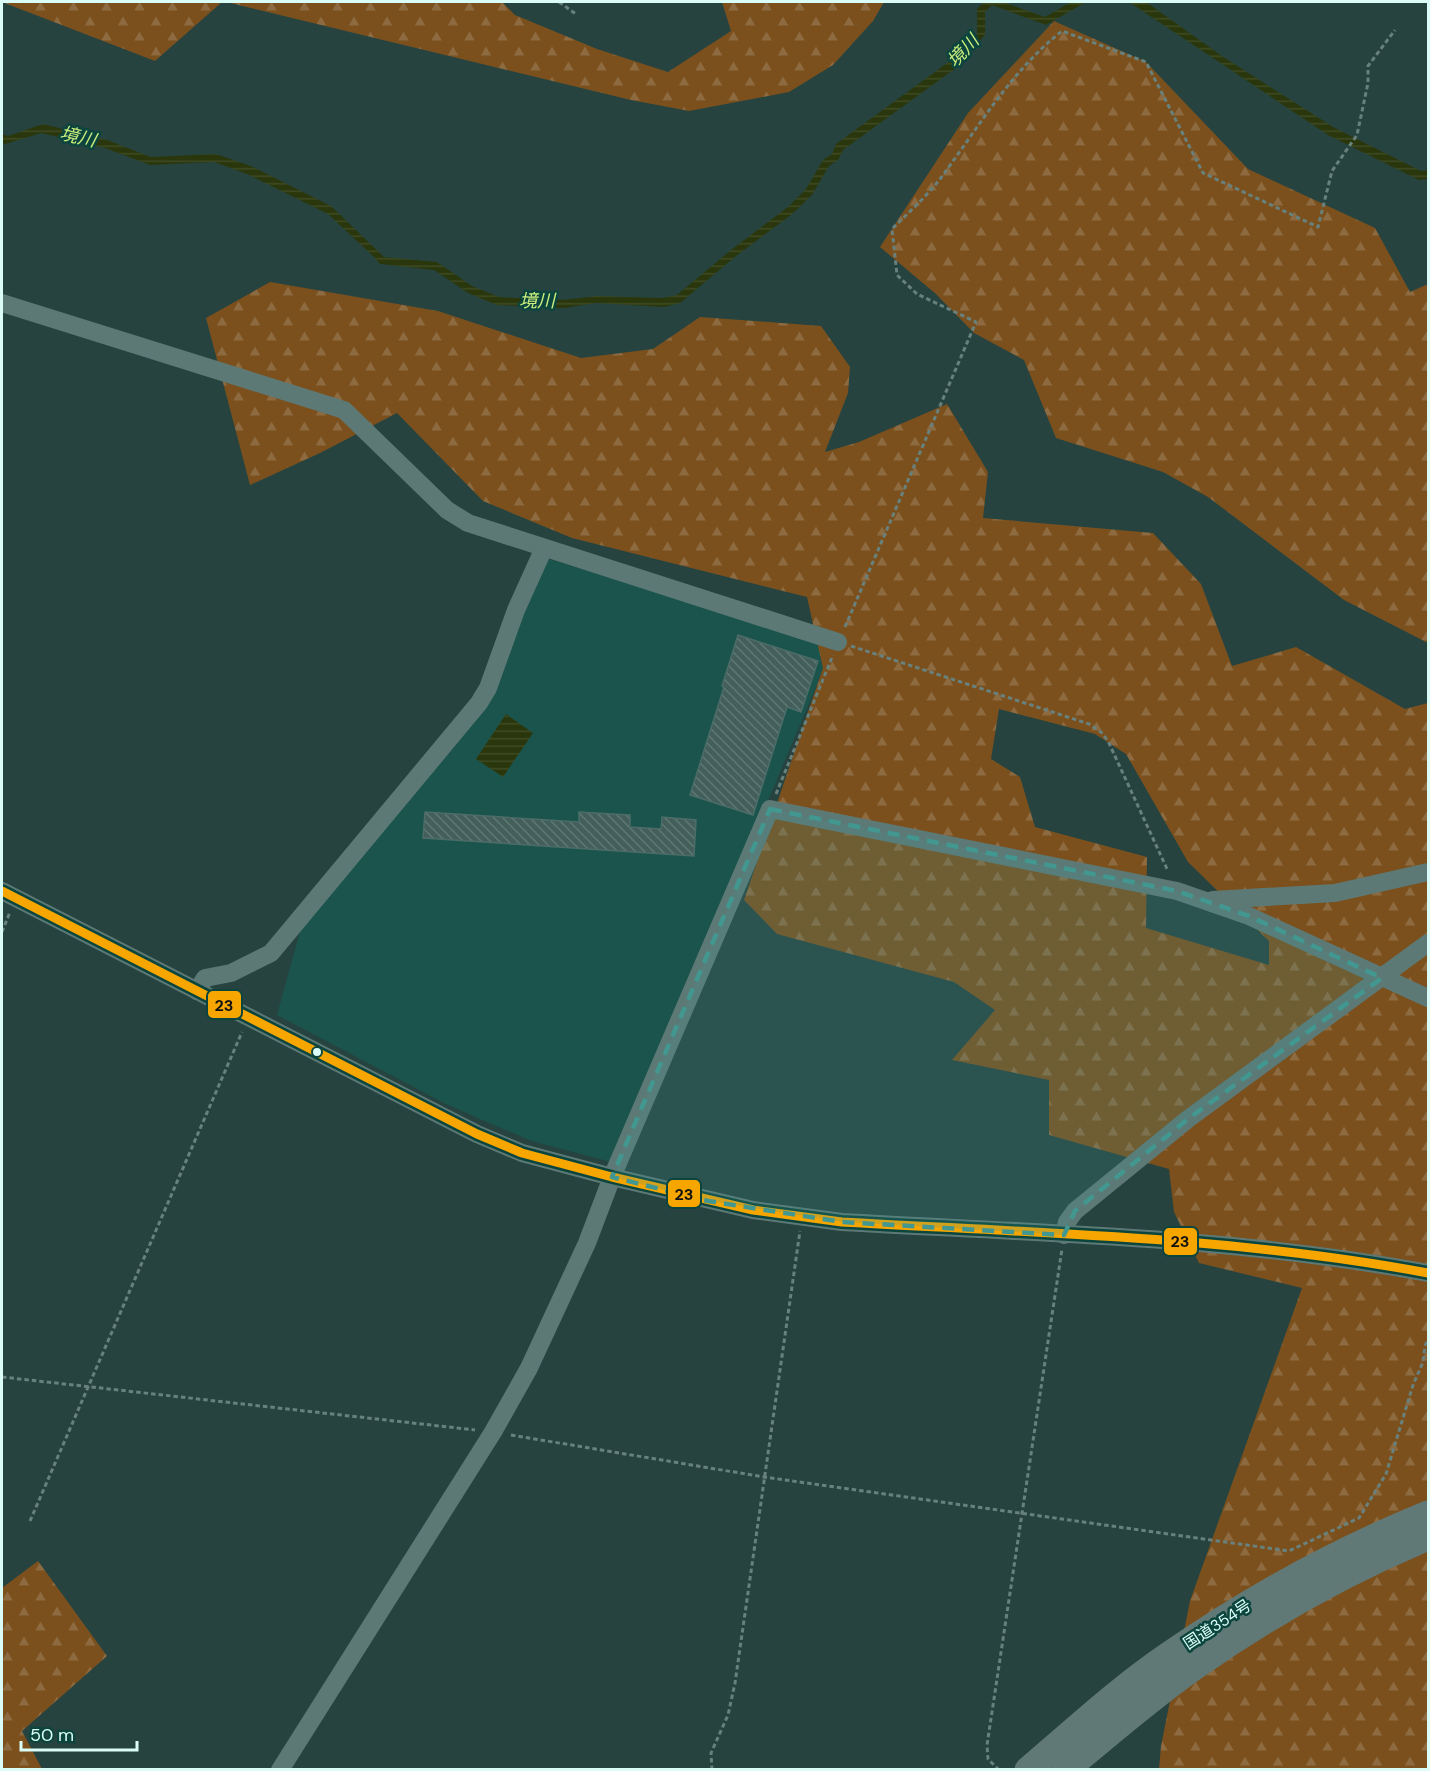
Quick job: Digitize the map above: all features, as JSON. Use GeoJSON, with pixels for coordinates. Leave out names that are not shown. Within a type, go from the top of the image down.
{"type":"FeatureCollection","features":[{"type":"Feature","properties":{"kind":"highway","name":"国道354号"},"geometry":{"type":"LineString","coordinates":[[1028,1770],[1151,1668],[1248,1603],[1346,1550],[1428,1514]]}},
{"type":"Feature","properties":{"kind":"highway","name":"国道354号"},"geometry":{"type":"LineString","coordinates":[[1065,1770],[1195,1666],[1263,1620],[1356,1570],[1428,1537]]}},
{"type":"Feature","properties":{"kind":"street"},"geometry":{"type":"LineString","coordinates":[[2,303],[344,410],[447,510],[468,523],[838,642]]}},
{"type":"Feature","properties":{"kind":"street"},"geometry":{"type":"LineString","coordinates":[[197,991],[205,978],[231,973],[271,953],[479,703],[488,688],[516,610],[544,548]]}},
{"type":"Feature","properties":{"kind":"street"},"geometry":{"type":"LineString","coordinates":[[280,1770],[493,1432],[529,1368],[587,1243],[612,1177],[770,809],[1177,891],[1249,916],[1428,998]]}},
{"type":"Feature","properties":{"kind":"street"},"geometry":{"type":"LineString","coordinates":[[1206,901],[1335,893],[1428,872]]}},
{"type":"Feature","properties":{"kind":"street"},"geometry":{"type":"LineString","coordinates":[[9,895],[477,1134],[522,1153],[612,1177],[753,1210],[842,1222],[1197,1243],[1350,1259],[1428,1273]]}},
{"type":"Feature","properties":{"kind":"street"},"geometry":{"type":"LineString","coordinates":[[1064,1235],[1067,1222],[1075,1211],[1188,1119],[1428,943]]}},
{"type":"Feature","properties":{"kind":"path"},"geometry":{"type":"LineString","coordinates":[[559,2],[576,14]]}},
{"type":"Feature","properties":{"kind":"path"},"geometry":{"type":"LineString","coordinates":[[770,809],[838,642],[975,322],[917,294],[897,275],[892,230],[938,182],[1012,79],[1040,49],[1062,31],[1146,62],[1203,172],[1318,227],[1332,171],[1356,136],[1368,82],[1368,66],[1395,30]]}},
{"type":"Feature","properties":{"kind":"path"},"geometry":{"type":"LineString","coordinates":[[838,642],[1089,724],[1101,732],[1108,741],[1177,891]]}},
{"type":"Feature","properties":{"kind":"path"},"geometry":{"type":"LineString","coordinates":[[2,932],[9,895]]}},
{"type":"Feature","properties":{"kind":"path"},"geometry":{"type":"LineString","coordinates":[[30,1521],[248,1017]]}},
{"type":"Feature","properties":{"kind":"path"},"geometry":{"type":"LineString","coordinates":[[712,1770],[711,1753],[729,1715],[735,1683],[802,1217]]}},
{"type":"Feature","properties":{"kind":"path"},"geometry":{"type":"LineString","coordinates":[[999,1770],[988,1759],[987,1745],[1064,1235]]}},
{"type":"Feature","properties":{"kind":"path"},"geometry":{"type":"LineString","coordinates":[[2,1377],[493,1432],[764,1477],[1289,1551],[1359,1518],[1386,1474],[1413,1385],[1423,1362],[1428,1339]]}},
{"type":"Feature","properties":{"kind":"highlighted area"},"geometry":{"type":"Polygon","coordinates":[[[770,809],[1177,891],[1249,916],[1382,978],[1188,1119],[1075,1211],[1064,1235],[842,1222],[708,1201],[612,1177],[770,809]]]}},
{"type":"Feature","properties":{"kind":"shaded area"},"geometry":{"type":"Polygon","coordinates":[[[549,559],[829,645],[829,656],[615,1163],[532,1141],[489,1123],[444,1103],[277,1015],[302,924],[461,734],[516,629],[543,565],[549,559]]]}},
{"type":"Feature","properties":{"kind":"green space"},"geometry":{"type":"Polygon","coordinates":[[[2,2],[222,2],[155,61],[2,2]]]}},
{"type":"Feature","properties":{"kind":"green space"},"geometry":{"type":"Polygon","coordinates":[[[226,2],[502,2],[515,15],[597,49],[668,72],[731,31],[722,2],[884,2],[873,21],[833,65],[789,92],[689,111],[631,100],[226,2]]]}},
{"type":"Feature","properties":{"kind":"green space"},"geometry":{"type":"Polygon","coordinates":[[[1054,21],[1146,62],[1248,169],[1375,228],[1410,292],[1428,284],[1428,643],[1344,600],[1208,497],[1163,472],[1056,438],[1024,360],[974,333],[936,294],[880,247],[968,113],[1054,21]]]}},
{"type":"Feature","properties":{"kind":"green space"},"geometry":{"type":"Polygon","coordinates":[[[270,282],[438,311],[581,358],[653,349],[700,317],[821,326],[850,367],[848,393],[825,452],[859,442],[947,404],[988,472],[983,518],[1153,533],[1201,584],[1232,666],[1296,647],[1405,709],[1428,703],[1428,1769],[1159,1769],[1161,1746],[1190,1601],[1302,1288],[1199,1263],[1174,1212],[1169,1169],[1049,1135],[1049,1080],[952,1060],[995,1010],[954,982],[777,934],[744,900],[823,668],[807,597],[572,538],[483,501],[397,413],[320,453],[250,485],[206,318],[270,282]],[[999,709],[991,759],[1020,777],[1035,827],[1147,857],[1146,928],[1269,965],[1269,941],[1188,862],[1126,754],[1095,734],[999,709]]]}},
{"type":"Feature","properties":{"kind":"green space"},"geometry":{"type":"Polygon","coordinates":[[[38,1561],[107,1656],[22,1731],[42,1769],[2,1769],[2,1588],[38,1561]]]}},
{"type":"Feature","properties":{"kind":"water","name":"境川"},"geometry":{"type":"Polygon","coordinates":[[[984,2],[1003,2],[1045,17],[1071,2],[1086,2],[1046,25],[992,5],[985,12],[985,35],[965,56],[960,65],[843,150],[838,160],[829,166],[812,195],[791,215],[736,256],[680,303],[664,307],[596,303],[564,308],[497,305],[468,293],[434,270],[380,264],[328,214],[247,174],[214,162],[150,165],[105,148],[41,133],[2,143],[2,134],[8,136],[43,124],[107,140],[151,157],[216,154],[251,166],[331,206],[384,257],[437,262],[472,286],[499,297],[563,300],[597,296],[663,298],[677,295],[788,207],[806,189],[823,160],[832,154],[836,144],[954,58],[977,34],[977,9],[984,2]]]}},
{"type":"Feature","properties":{"kind":"water"},"geometry":{"type":"Polygon","coordinates":[[[1129,2],[1146,2],[1222,56],[1333,127],[1421,171],[1428,170],[1428,179],[1419,180],[1328,135],[1129,2]]]}},
{"type":"Feature","properties":{"kind":"water"},"geometry":{"type":"Polygon","coordinates":[[[506,714],[533,733],[503,777],[476,759],[506,714]]]}},
{"type":"Feature","properties":{"kind":"building"},"geometry":{"type":"Polygon","coordinates":[[[738,635],[818,661],[801,712],[787,707],[753,815],[690,795],[738,635]]]}},
{"type":"Feature","properties":{"kind":"building"},"geometry":{"type":"Polygon","coordinates":[[[425,812],[579,822],[579,812],[630,815],[630,827],[661,829],[662,817],[696,820],[694,856],[423,838],[425,812]]]}},
{"type":"Feature","properties":{"kind":"transit line","name":"23"},"geometry":{"type":"LineString","coordinates":[[2,891],[477,1134],[522,1153],[753,1210],[842,1222],[1062,1233],[1210,1244],[1283,1251],[1428,1273]]}}]}
